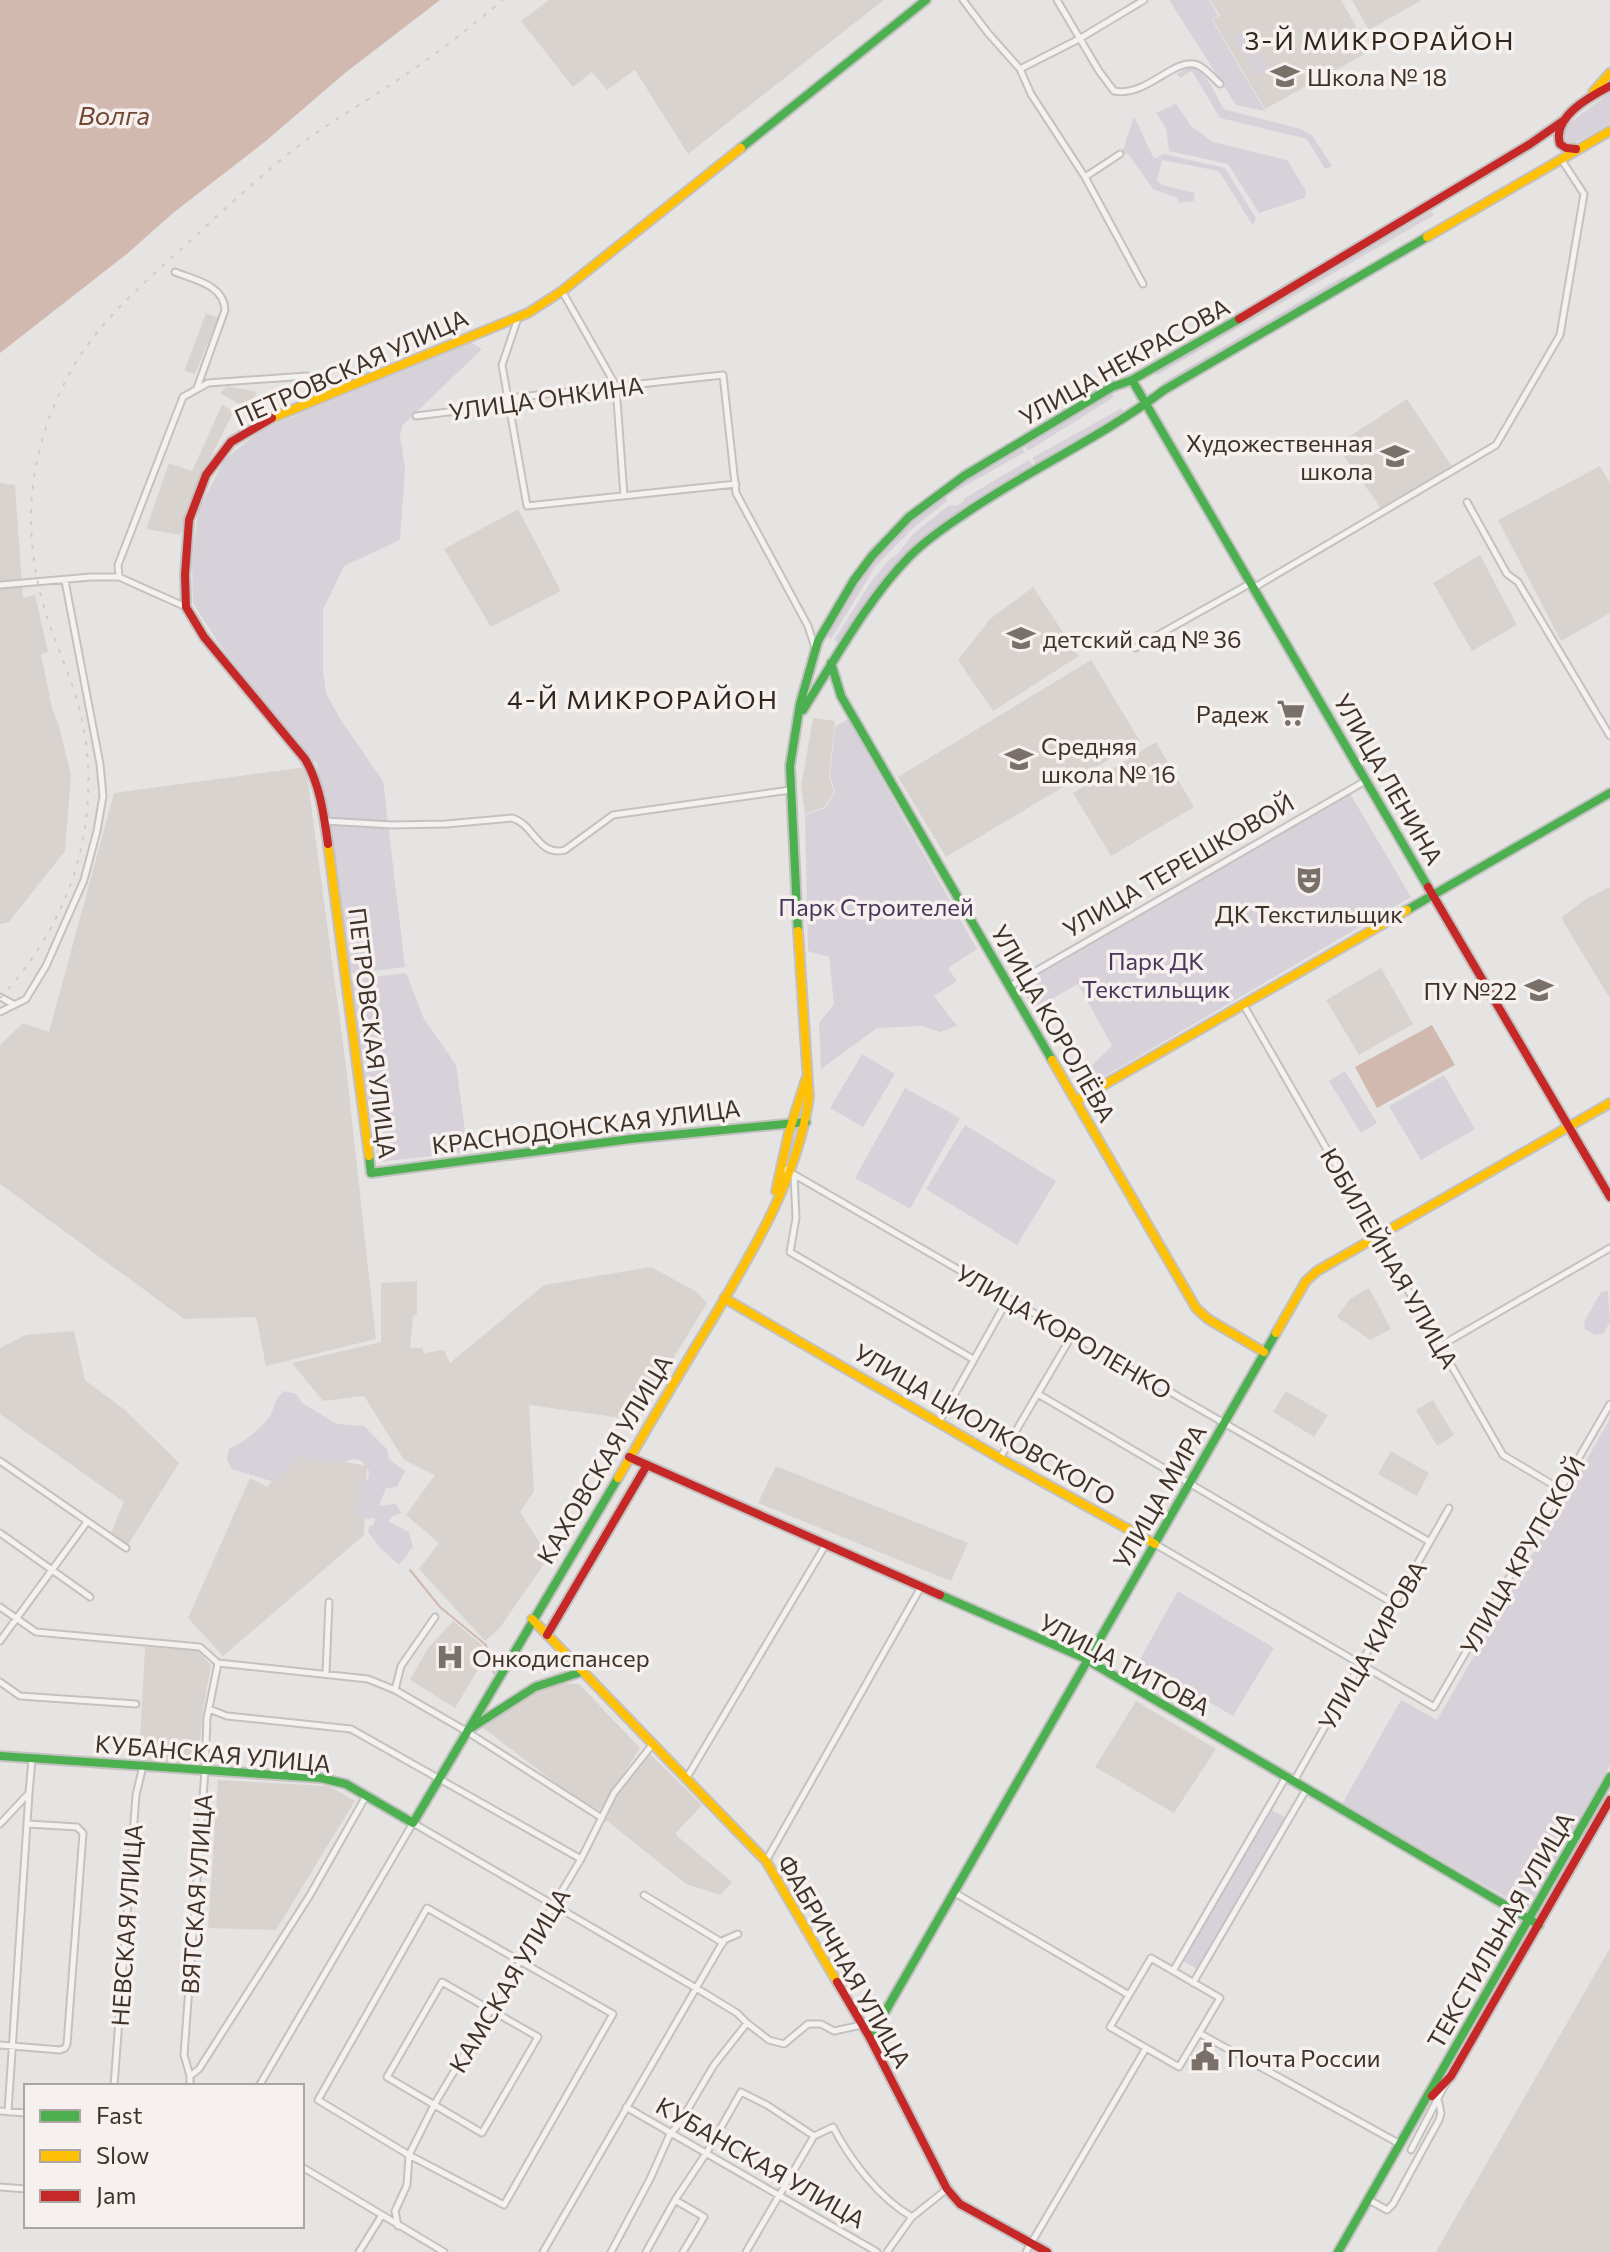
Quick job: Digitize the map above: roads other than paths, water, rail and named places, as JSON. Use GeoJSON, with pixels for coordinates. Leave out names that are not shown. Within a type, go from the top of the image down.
{"type":"FeatureCollection","features":[{"type":"Feature","properties":{"kind":"street","name":"ПЕТРОВСКАЯ УЛИЦА"},"geometry":{"type":"LineString","coordinates":[[371,1173],[325,821],[312,771],[204,637],[186,607],[189,520],[206,475],[231,442],[244,434],[332,392],[518,317],[562,291],[926,0]]}},
{"type":"Feature","properties":{"kind":"street"},"geometry":{"type":"LineString","coordinates":[[963,0],[1020,69],[1031,94],[1085,177],[1143,284]]}},
{"type":"Feature","properties":{"kind":"street"},"geometry":{"type":"LineString","coordinates":[[1057,0],[1114,91],[1144,87],[1185,65],[1194,64],[1220,84]]}},
{"type":"Feature","properties":{"kind":"street"},"geometry":{"type":"LineString","coordinates":[[1020,69],[1079,39],[1144,0]]}},
{"type":"Feature","properties":{"kind":"street"},"geometry":{"type":"LineString","coordinates":[[1585,101],[1610,73]]}},
{"type":"Feature","properties":{"kind":"street","name":"УЛИЦА НЕКРАСОВА"},"geometry":{"type":"LineString","coordinates":[[806,1122],[809,1097],[790,790],[791,753],[808,672],[821,634],[872,556],[909,517],[964,476],[1112,387],[1132,380],[1265,304],[1530,144],[1585,101],[1610,86]]}},
{"type":"Feature","properties":{"kind":"street"},"geometry":{"type":"LineString","coordinates":[[1563,121],[1557,133],[1559,143],[1566,149],[1578,149]]}},
{"type":"Feature","properties":{"kind":"street","name":"УЛИЦА НЕКРАСОВА"},"geometry":{"type":"LineString","coordinates":[[798,720],[831,663],[889,579],[934,535],[986,499],[1129,417],[1146,401],[1610,131]]}},
{"type":"Feature","properties":{"kind":"street"},"geometry":{"type":"LineString","coordinates":[[1085,177],[1120,154]]}},
{"type":"Feature","properties":{"kind":"street"},"geometry":{"type":"LineString","coordinates":[[1135,648],[1212,604],[1253,585],[1496,445],[1560,335],[1584,194],[1561,158]]}},
{"type":"Feature","properties":{"kind":"street"},"geometry":{"type":"LineString","coordinates":[[175,272],[218,291],[225,298],[225,310],[197,389]]}},
{"type":"Feature","properties":{"kind":"street"},"geometry":{"type":"LineString","coordinates":[[562,291],[616,386],[624,496]]}},
{"type":"Feature","properties":{"kind":"street"},"geometry":{"type":"LineString","coordinates":[[518,317],[502,365],[527,506],[736,484],[736,493],[808,626],[815,653],[825,655],[831,663]]}},
{"type":"Feature","properties":{"kind":"street","name":"УЛИЦА ОНКИНА"},"geometry":{"type":"LineString","coordinates":[[416,416],[464,410],[510,398],[723,375],[736,484]]}},
{"type":"Feature","properties":{"kind":"street"},"geometry":{"type":"LineString","coordinates":[[119,577],[118,565],[183,397],[208,383],[307,376],[332,392]]}},
{"type":"Feature","properties":{"kind":"street","name":"УЛИЦА ЛЕНИНА"},"geometry":{"type":"LineString","coordinates":[[1132,380],[1610,1197]]}},
{"type":"Feature","properties":{"kind":"street"},"geometry":{"type":"LineString","coordinates":[[1467,502],[1507,574],[1518,582],[1610,736]]}},
{"type":"Feature","properties":{"kind":"street"},"geometry":{"type":"LineString","coordinates":[[0,585],[119,577],[186,607]]}},
{"type":"Feature","properties":{"kind":"street"},"geometry":{"type":"LineString","coordinates":[[0,1012],[26,999],[75,904],[97,831],[103,796],[100,764],[65,581]]}},
{"type":"Feature","properties":{"kind":"street","name":"УЛИЦА КОРОЛЁВА"},"geometry":{"type":"LineString","coordinates":[[831,663],[838,688],[1196,1308],[1208,1319],[1264,1352]]}},
{"type":"Feature","properties":{"kind":"street"},"geometry":{"type":"LineString","coordinates":[[808,672],[838,688]]}},
{"type":"Feature","properties":{"kind":"street","name":"УЛИЦА ТЕРЕШКОВОЙ"},"geometry":{"type":"LineString","coordinates":[[1009,987],[1367,780]]}},
{"type":"Feature","properties":{"kind":"street"},"geometry":{"type":"LineString","coordinates":[[325,821],[435,825],[512,818],[521,821],[546,850],[556,852],[565,850],[613,815],[790,790]]}},
{"type":"Feature","properties":{"kind":"street"},"geometry":{"type":"LineString","coordinates":[[1076,1101],[1610,793]]}},
{"type":"Feature","properties":{"kind":"street"},"geometry":{"type":"LineString","coordinates":[[0,997],[14,1004]]}},
{"type":"Feature","properties":{"kind":"street","name":"ЮБИЛЕЙНАЯ УЛИЦА"},"geometry":{"type":"LineString","coordinates":[[1243,1004],[1503,1455],[1560,1489]]}},
{"type":"Feature","properties":{"kind":"street","name":"КАХОВСКАЯ УЛИЦА"},"geometry":{"type":"LineString","coordinates":[[788,1171],[792,1122],[807,1073]]}},
{"type":"Feature","properties":{"kind":"street","name":"УЛИЦА МИРА"},"geometry":{"type":"LineString","coordinates":[[870,2038],[1306,1281],[1317,1271],[1610,1103]]}},
{"type":"Feature","properties":{"kind":"street","name":"КАХОВСКАЯ УЛИЦА"},"geometry":{"type":"LineString","coordinates":[[466,1731],[749,1257],[788,1171],[806,1122]]}},
{"type":"Feature","properties":{"kind":"street","name":"КРАСНОДОНСКАЯ УЛИЦА"},"geometry":{"type":"LineString","coordinates":[[371,1173],[631,1139],[806,1122]]}},
{"type":"Feature","properties":{"kind":"street"},"geometry":{"type":"LineString","coordinates":[[788,1171],[796,1218],[790,1252],[973,1359]]}},
{"type":"Feature","properties":{"kind":"street","name":"УЛИЦА КОРОЛЕНКО"},"geometry":{"type":"LineString","coordinates":[[788,1171],[1430,1542]]}},
{"type":"Feature","properties":{"kind":"street"},"geometry":{"type":"LineString","coordinates":[[1440,1346],[1610,1248]]}},
{"type":"Feature","properties":{"kind":"street","name":"УЛИЦА ЦИОЛКОВСКОГО"},"geometry":{"type":"LineString","coordinates":[[724,1298],[1434,1707]]}},
{"type":"Feature","properties":{"kind":"street"},"geometry":{"type":"LineString","coordinates":[[939,1422],[1008,1299]]}},
{"type":"Feature","properties":{"kind":"street"},"geometry":{"type":"LineString","coordinates":[[1000,1458],[1071,1337]]}},
{"type":"Feature","properties":{"kind":"street"},"geometry":{"type":"LineString","coordinates":[[1038,1394],[1396,1605]]}},
{"type":"Feature","properties":{"kind":"street","name":"УЛИЦА КРУПСКОЙ"},"geometry":{"type":"LineString","coordinates":[[1434,1707],[1610,1404]]}},
{"type":"Feature","properties":{"kind":"street","name":"УЛИЦА ТИТОВА"},"geometry":{"type":"LineString","coordinates":[[629,1457],[1087,1661],[1539,1925]]}},
{"type":"Feature","properties":{"kind":"street"},"geometry":{"type":"LineString","coordinates":[[0,1461],[126,1548]]}},
{"type":"Feature","properties":{"kind":"street"},"geometry":{"type":"LineString","coordinates":[[547,1635],[647,1465]]}},
{"type":"Feature","properties":{"kind":"street","name":"УЛИЦА КИРОВА"},"geometry":{"type":"LineString","coordinates":[[1173,1971],[1361,1664],[1449,1508]]}},
{"type":"Feature","properties":{"kind":"street"},"geometry":{"type":"LineString","coordinates":[[0,1641],[87,1522]]}},
{"type":"Feature","properties":{"kind":"street"},"geometry":{"type":"LineString","coordinates":[[0,1533],[90,1597]]}},
{"type":"Feature","properties":{"kind":"street"},"geometry":{"type":"LineString","coordinates":[[686,1780],[826,1544]]}},
{"type":"Feature","properties":{"kind":"street"},"geometry":{"type":"LineString","coordinates":[[766,1861],[921,1587]]}},
{"type":"Feature","properties":{"kind":"street"},"geometry":{"type":"LineString","coordinates":[[326,1673],[329,1602]]}},
{"type":"Feature","properties":{"kind":"street"},"geometry":{"type":"LineString","coordinates":[[0,1607],[36,1632],[200,1647],[218,1663],[356,1675],[395,1690],[466,1731],[602,1818]]}},
{"type":"Feature","properties":{"kind":"street"},"geometry":{"type":"LineString","coordinates":[[395,1690],[401,1666],[435,1617]]}},
{"type":"Feature","properties":{"kind":"street","name":"ФАБРИЧНАЯ УЛИЦА"},"geometry":{"type":"LineString","coordinates":[[532,1619],[766,1861],[870,2038],[947,2189],[960,2204],[1047,2252]]}},
{"type":"Feature","properties":{"kind":"street","name":"ВЯТСКАЯ УЛИЦА"},"geometry":{"type":"LineString","coordinates":[[190,2084],[184,2055],[209,1709],[218,1663]]}},
{"type":"Feature","properties":{"kind":"street"},"geometry":{"type":"LineString","coordinates":[[260,2084],[466,1731],[529,1688],[551,1678],[581,1672]]}},
{"type":"Feature","properties":{"kind":"street"},"geometry":{"type":"LineString","coordinates":[[0,1682],[20,1696],[136,1704]]}},
{"type":"Feature","properties":{"kind":"street"},"geometry":{"type":"LineString","coordinates":[[209,1709],[227,1716],[351,1729],[581,1859]]}},
{"type":"Feature","properties":{"kind":"street","name":"КАМСКАЯ УЛИЦА"},"geometry":{"type":"LineString","coordinates":[[398,2226],[395,2211],[407,2185],[409,2155],[434,2105],[581,1859],[614,1793],[652,1745]]}},
{"type":"Feature","properties":{"kind":"street","name":"КУБАНСКАЯ УЛИЦА"},"geometry":{"type":"LineString","coordinates":[[0,1756],[321,1778],[346,1784],[696,1988],[737,2013],[769,2040],[784,2044],[808,2024],[821,2024],[834,2031],[862,2025]]}},
{"type":"Feature","properties":{"kind":"street"},"geometry":{"type":"LineString","coordinates":[[8,2112],[32,1759]]}},
{"type":"Feature","properties":{"kind":"street","name":"НЕВСКАЯ УЛИЦА"},"geometry":{"type":"LineString","coordinates":[[114,2084],[136,1795],[143,1766]]}},
{"type":"Feature","properties":{"kind":"street","name":"ТЕКСТИЛЬНАЯ УЛИЦА"},"geometry":{"type":"LineString","coordinates":[[1425,2103],[1436,2093],[1610,1777]]}},
{"type":"Feature","properties":{"kind":"street"},"geometry":{"type":"LineString","coordinates":[[1193,1983],[1307,1788]]}},
{"type":"Feature","properties":{"kind":"street"},"geometry":{"type":"LineString","coordinates":[[0,1824],[29,1793]]}},
{"type":"Feature","properties":{"kind":"street","name":"ВЯТСКАЯ УЛИЦА"},"geometry":{"type":"LineString","coordinates":[[190,2076],[199,2069],[310,1895],[366,1796]]}},
{"type":"Feature","properties":{"kind":"street","name":"ТЕКСТИЛЬНАЯ УЛИЦА"},"geometry":{"type":"LineString","coordinates":[[1338,2252],[1425,2103],[1442,2082],[1539,1925],[1610,1800]]}},
{"type":"Feature","properties":{"kind":"street"},"geometry":{"type":"LineString","coordinates":[[0,2045],[60,2050],[67,2044],[83,1833],[77,1827],[28,1824]]}},
{"type":"Feature","properties":{"kind":"street"},"geometry":{"type":"LineString","coordinates":[[955,1893],[1129,1995]]}},
{"type":"Feature","properties":{"kind":"street"},"geometry":{"type":"LineString","coordinates":[[644,1895],[723,1943]]}},
{"type":"Feature","properties":{"kind":"street"},"geometry":{"type":"LineString","coordinates":[[427,1908],[613,2014],[504,2205],[409,2155],[318,2100],[427,1908]]}},
{"type":"Feature","properties":{"kind":"street"},"geometry":{"type":"LineString","coordinates":[[543,2252],[723,1943],[738,1934]]}},
{"type":"Feature","properties":{"kind":"street"},"geometry":{"type":"LineString","coordinates":[[1151,1958],[1193,1983],[1220,1998],[1179,2067],[1110,2027],[1151,1958]]}},
{"type":"Feature","properties":{"kind":"street"},"geometry":{"type":"LineString","coordinates":[[442,1982],[538,2037],[482,2133],[434,2105],[387,2077],[442,1982]]}},
{"type":"Feature","properties":{"kind":"street"},"geometry":{"type":"LineString","coordinates":[[611,2252],[670,2134],[722,2054],[747,2023]]}},
{"type":"Feature","properties":{"kind":"street"},"geometry":{"type":"LineString","coordinates":[[1199,2033],[1401,2145]]}},
{"type":"Feature","properties":{"kind":"street"},"geometry":{"type":"LineString","coordinates":[[1026,2252],[1146,2048]]}},
{"type":"Feature","properties":{"kind":"street"},"geometry":{"type":"LineString","coordinates":[[1411,2150],[1437,2104],[1442,2082]]}},
{"type":"Feature","properties":{"kind":"street"},"geometry":{"type":"LineString","coordinates":[[646,2252],[741,2092],[814,2136]]}},
{"type":"Feature","properties":{"kind":"street"},"geometry":{"type":"LineString","coordinates":[[1369,2200],[1387,2210],[1395,2200],[1439,2120],[1441,2113],[1436,2093]]}},
{"type":"Feature","properties":{"kind":"street","name":"КУБАНСКАЯ УЛИЦА"},"geometry":{"type":"LineString","coordinates":[[626,2107],[877,2252]]}},
{"type":"Feature","properties":{"kind":"street"},"geometry":{"type":"LineString","coordinates":[[0,2111],[24,2113]]}},
{"type":"Feature","properties":{"kind":"street"},"geometry":{"type":"LineString","coordinates":[[746,2252],[814,2136],[833,2127],[880,2192],[912,2217]]}},
{"type":"Feature","properties":{"kind":"street"},"geometry":{"type":"LineString","coordinates":[[304,2168],[444,2252]]}},
{"type":"Feature","properties":{"kind":"street"},"geometry":{"type":"LineString","coordinates":[[0,2187],[24,2189]]}},
{"type":"Feature","properties":{"kind":"street"},"geometry":{"type":"LineString","coordinates":[[887,2252],[912,2217],[947,2189]]}},
{"type":"Feature","properties":{"kind":"street"},"geometry":{"type":"LineString","coordinates":[[675,2200],[704,2217],[683,2252]]}},
{"type":"Feature","properties":{"kind":"street"},"geometry":{"type":"LineString","coordinates":[[359,2252],[382,2215]]}},
{"type":"Feature","properties":{"kind":"water","name":"Волга"},"geometry":{"type":"Polygon","coordinates":[[[0,0],[440,0],[345,73],[128,253],[0,353],[0,0]]]}},
{"type":"Feature","properties":{"kind":"water"},"geometry":{"type":"Polygon","coordinates":[[[1432,1025],[1455,1065],[1377,1108],[1355,1067],[1432,1025]]]}},
{"type":"Feature","properties":{"kind":"waterway"},"geometry":{"type":"LineString","coordinates":[[410,1570],[440,1607],[486,1645],[494,1673]]}},
{"type":"Feature","properties":{"kind":"railway"},"geometry":{"type":"LineString","coordinates":[[0,998],[47,935],[77,865],[85,828],[87,751],[80,711],[41,597],[31,535],[31,504],[41,443],[65,382],[88,345],[116,311],[257,181],[316,133],[426,60],[503,0]]}},
{"type":"Feature","properties":{"kind":"place","name":"Школа № 18"},"geometry":{"type":"Point","coordinates":[1285,76]}},
{"type":"Feature","properties":{"kind":"place","name":"Художественная школа"},"geometry":{"type":"Point","coordinates":[1395,456]}},
{"type":"Feature","properties":{"kind":"place","name":"детский сад № 36"},"geometry":{"type":"Point","coordinates":[1021,638]}},
{"type":"Feature","properties":{"kind":"place","name":"Радеж"},"geometry":{"type":"Point","coordinates":[1291,713]}},
{"type":"Feature","properties":{"kind":"place","name":"Средняя школа № 16"},"geometry":{"type":"Point","coordinates":[1019,759]}},
{"type":"Feature","properties":{"kind":"place","name":"ДК Текстильщик"},"geometry":{"type":"Point","coordinates":[1309,880]}},
{"type":"Feature","properties":{"kind":"place","name":"ПУ №22"},"geometry":{"type":"Point","coordinates":[1539,990]}},
{"type":"Feature","properties":{"kind":"place","name":"Онкодиспансер"},"geometry":{"type":"Point","coordinates":[450,1657]}},
{"type":"Feature","properties":{"kind":"place","name":"Почта России"},"geometry":{"type":"Point","coordinates":[1205,2057]}},
{"type":"Feature","properties":{"kind":"district","name":"3-Й МИКРОРАЙОН"},"geometry":{"type":"Point","coordinates":[1380,39]}},
{"type":"Feature","properties":{"kind":"district","name":"4-Й МИКРОРАЙОН"},"geometry":{"type":"Point","coordinates":[643,698]}},
{"type":"Feature","properties":{"kind":"park label","name":"Парк Строителей"},"geometry":{"type":"Point","coordinates":[876,906]}},
{"type":"Feature","properties":{"kind":"park label","name":"Парк ДК Текстильщик"},"geometry":{"type":"Point","coordinates":[1156,974]}}]}
